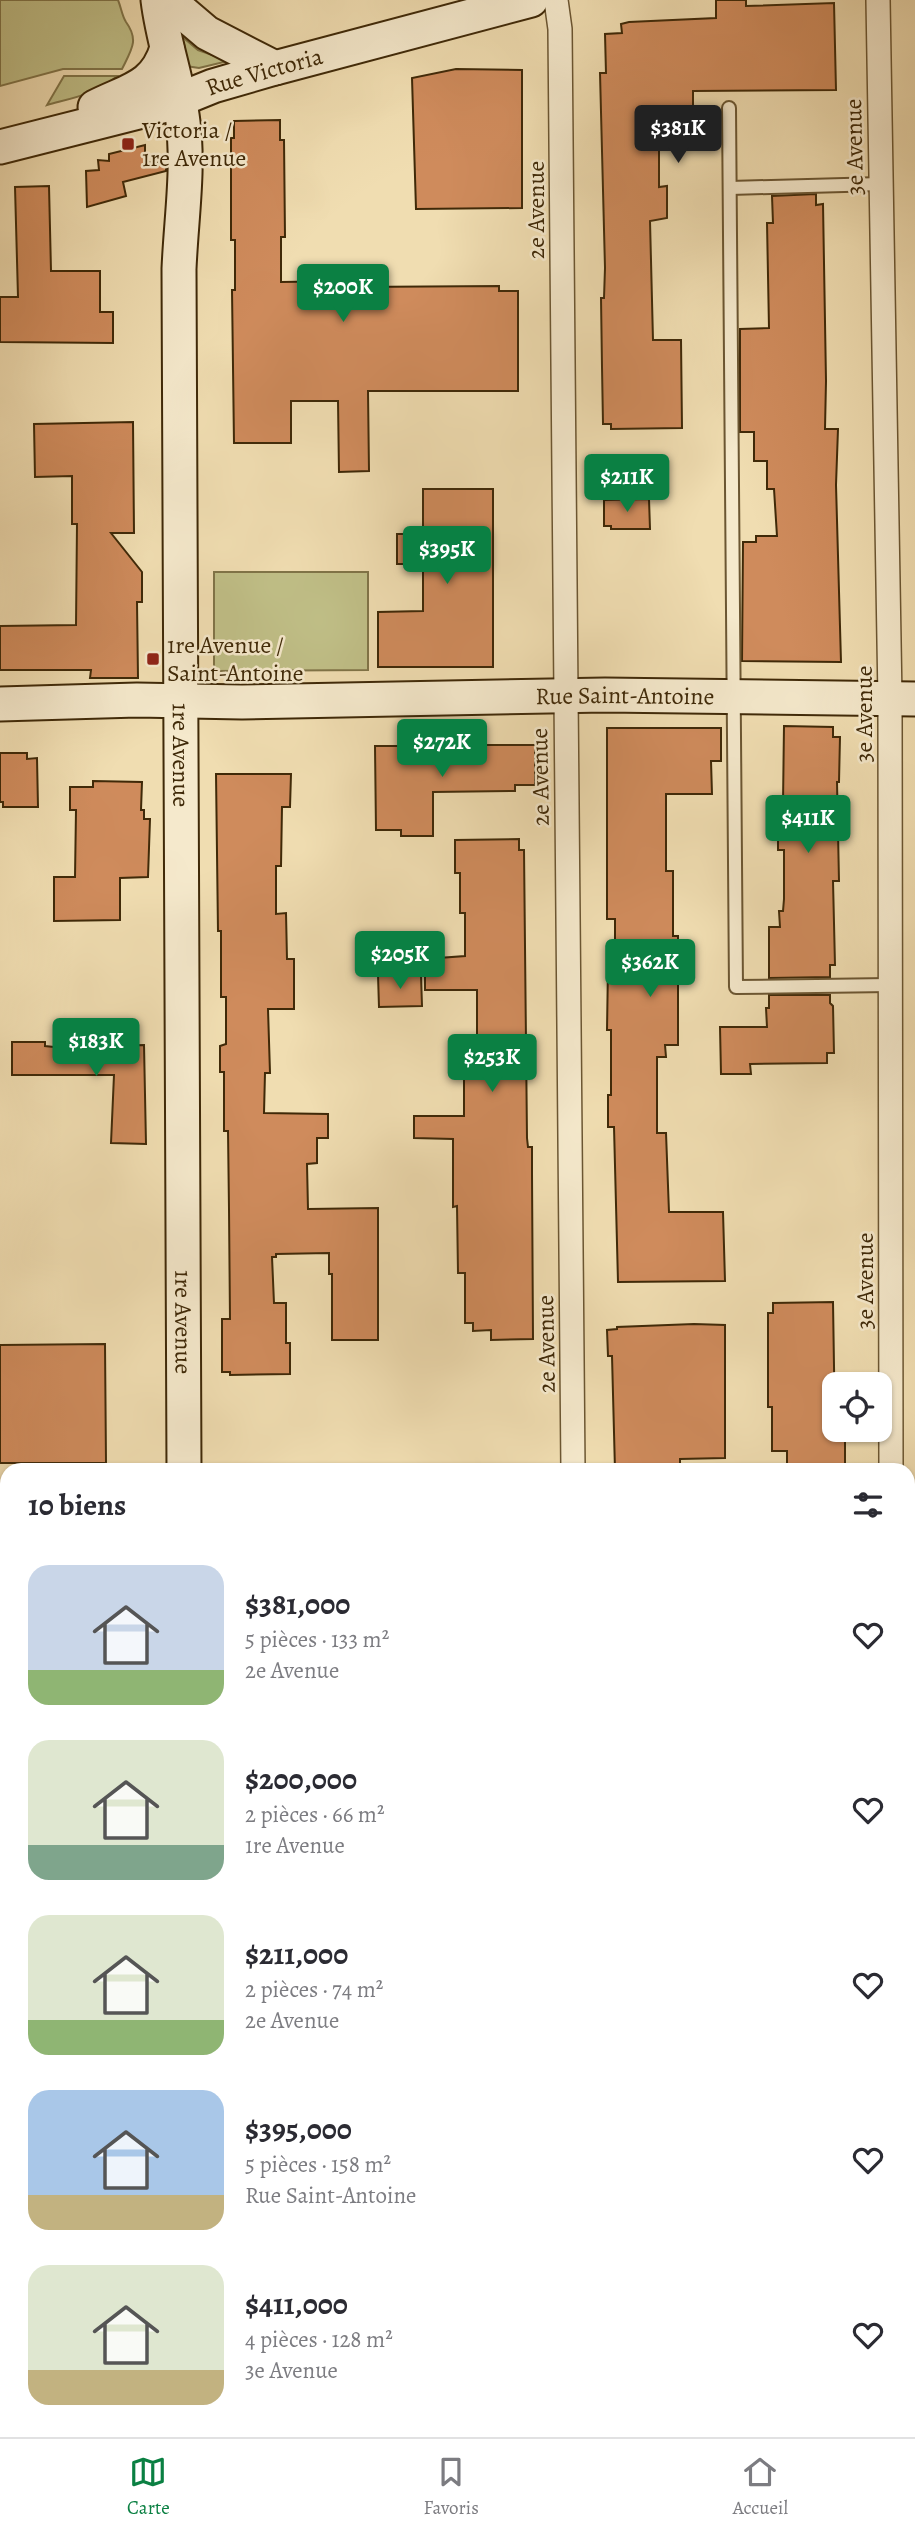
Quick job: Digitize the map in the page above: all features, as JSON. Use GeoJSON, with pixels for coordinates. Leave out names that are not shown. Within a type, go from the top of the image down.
{"type":"FeatureCollection","features":[{"type":"Feature","properties":{"kind":"street","name":"1re Avenue"},"geometry":{"type":"LineString","coordinates":[[158,0],[185,141],[179,269],[184,1463]]}},
{"type":"Feature","properties":{"kind":"street"},"geometry":{"type":"LineString","coordinates":[[168,0],[207,33],[275,68]]}},
{"type":"Feature","properties":{"kind":"street","name":"Rue Victoria"},"geometry":{"type":"LineString","coordinates":[[0,147],[140,112],[275,68],[531,0]]}},
{"type":"Feature","properties":{"kind":"street","name":"2e Avenue"},"geometry":{"type":"LineString","coordinates":[[556,0],[560,29],[573,1463]]}},
{"type":"Feature","properties":{"kind":"street","name":"3e Avenue"},"geometry":{"type":"LineString","coordinates":[[878,0],[881,184],[903,699],[890,985],[891,1463]]}},
{"type":"Feature","properties":{"kind":"street"},"geometry":{"type":"LineString","coordinates":[[34,138],[144,84],[159,69],[167,48]]}},
{"type":"Feature","properties":{"kind":"street","name":"Rue Saint-Antoine"},"geometry":{"type":"LineString","coordinates":[[0,704],[566,696],[903,699]]}},
{"type":"Feature","properties":{"kind":"lane"},"geometry":{"type":"LineString","coordinates":[[729,108],[736,987],[890,985]]}},
{"type":"Feature","properties":{"kind":"lane"},"geometry":{"type":"LineString","coordinates":[[730,188],[881,184]]}},
{"type":"Feature","properties":{"kind":"shaded area"},"geometry":{"type":"Polygon","coordinates":[[[0,0],[118,0],[132,34],[131,50],[122,69],[63,69],[0,86],[0,0]]]}},
{"type":"Feature","properties":{"kind":"shaded area"},"geometry":{"type":"Polygon","coordinates":[[[179,34],[198,50],[224,59],[224,62],[199,68],[186,66],[179,34]]]}},
{"type":"Feature","properties":{"kind":"shaded area"},"geometry":{"type":"Polygon","coordinates":[[[64,76],[117,76],[93,91],[47,105],[64,76]]]}},
{"type":"Feature","properties":{"kind":"shaded area"},"geometry":{"type":"Polygon","coordinates":[[[214,572],[368,572],[368,670],[214,671],[214,572]]]}},
{"type":"Feature","properties":{"kind":"building"},"geometry":{"type":"Polygon","coordinates":[[[716,0],[746,0],[746,6],[834,3],[836,90],[693,91],[693,130],[659,131],[659,187],[667,186],[667,218],[650,221],[653,340],[681,340],[682,428],[611,429],[611,424],[603,424],[602,367],[601,298],[604,298],[605,268],[600,73],[606,73],[605,34],[622,33],[621,24],[629,22],[716,18],[716,0]]]}},
{"type":"Feature","properties":{"kind":"building"},"geometry":{"type":"Polygon","coordinates":[[[456,69],[522,70],[522,208],[416,209],[412,78],[456,69]]]}},
{"type":"Feature","properties":{"kind":"building"},"geometry":{"type":"Polygon","coordinates":[[[280,120],[280,140],[284,140],[285,237],[281,237],[281,282],[348,281],[348,285],[353,287],[499,286],[499,291],[518,291],[518,391],[368,391],[369,471],[339,472],[338,401],[291,401],[291,443],[234,443],[232,290],[235,290],[235,240],[231,240],[231,138],[234,138],[234,121],[280,120]]]}},
{"type":"Feature","properties":{"kind":"building"},"geometry":{"type":"Polygon","coordinates":[[[145,145],[145,162],[166,163],[166,171],[123,182],[126,196],[87,207],[86,171],[99,170],[98,160],[109,161],[109,154],[145,145]]]}},
{"type":"Feature","properties":{"kind":"building"},"geometry":{"type":"Polygon","coordinates":[[[49,186],[51,271],[100,271],[100,312],[113,312],[113,343],[0,342],[0,297],[18,297],[15,187],[49,186]]]}},
{"type":"Feature","properties":{"kind":"building"},"geometry":{"type":"Polygon","coordinates":[[[816,194],[816,205],[823,204],[825,429],[838,429],[836,485],[841,662],[742,661],[743,542],[756,542],[756,536],[777,536],[774,489],[767,489],[767,461],[754,461],[754,432],[740,432],[740,329],[769,328],[767,223],[773,223],[772,196],[816,194]]]}},
{"type":"Feature","properties":{"kind":"building"},"geometry":{"type":"Polygon","coordinates":[[[133,422],[134,533],[111,533],[142,572],[142,602],[137,602],[138,678],[90,678],[91,670],[0,670],[0,626],[76,625],[77,524],[72,524],[72,476],[35,477],[34,424],[133,422]]]}},
{"type":"Feature","properties":{"kind":"building"},"geometry":{"type":"Polygon","coordinates":[[[423,489],[493,489],[493,667],[378,667],[378,612],[423,611],[423,564],[397,564],[397,534],[423,534],[423,489]]]}},
{"type":"Feature","properties":{"kind":"building"},"geometry":{"type":"Polygon","coordinates":[[[649,499],[650,529],[611,529],[611,526],[604,526],[604,500],[649,499]]]}},
{"type":"Feature","properties":{"kind":"building"},"geometry":{"type":"Polygon","coordinates":[[[784,726],[833,727],[833,737],[840,737],[837,782],[839,881],[833,881],[835,965],[830,965],[830,977],[769,978],[769,927],[780,927],[779,911],[783,911],[784,899],[784,850],[778,850],[778,803],[783,803],[784,726]]]}},
{"type":"Feature","properties":{"kind":"building"},"geometry":{"type":"Polygon","coordinates":[[[607,728],[721,728],[721,761],[711,761],[712,794],[666,794],[666,871],[673,871],[673,936],[678,936],[678,1045],[665,1045],[666,1057],[657,1057],[657,1133],[666,1133],[669,1212],[723,1212],[725,1281],[618,1282],[614,1127],[608,1127],[611,1030],[607,1030],[608,966],[615,962],[615,919],[607,919],[607,728]]]}},
{"type":"Feature","properties":{"kind":"building"},"geometry":{"type":"Polygon","coordinates":[[[404,739],[426,739],[426,745],[535,745],[535,785],[515,785],[515,791],[433,792],[433,836],[401,836],[401,830],[376,830],[375,746],[404,746],[404,739]]]}},
{"type":"Feature","properties":{"kind":"building"},"geometry":{"type":"Polygon","coordinates":[[[0,753],[27,753],[27,759],[37,758],[38,807],[3,807],[3,802],[0,802],[0,753]]]}},
{"type":"Feature","properties":{"kind":"building"},"geometry":{"type":"Polygon","coordinates":[[[216,774],[291,774],[290,807],[282,807],[281,866],[276,866],[276,914],[286,913],[287,959],[294,959],[294,1009],[268,1009],[270,1073],[265,1073],[264,1113],[328,1114],[328,1138],[317,1138],[317,1163],[307,1164],[308,1209],[378,1208],[378,1340],[332,1340],[332,1274],[329,1274],[329,1253],[276,1254],[276,1257],[272,1257],[274,1303],[286,1303],[286,1343],[290,1343],[290,1374],[230,1375],[230,1372],[222,1372],[222,1319],[230,1319],[229,1209],[228,1131],[224,1131],[224,1072],[220,1072],[220,1046],[226,1044],[226,997],[221,997],[221,931],[218,931],[216,774]]]}},
{"type":"Feature","properties":{"kind":"building"},"geometry":{"type":"Polygon","coordinates":[[[93,781],[142,782],[141,810],[144,810],[144,819],[150,819],[148,877],[120,878],[120,920],[54,921],[54,877],[75,877],[76,810],[70,810],[70,787],[93,787],[93,781]]]}},
{"type":"Feature","properties":{"kind":"building"},"geometry":{"type":"Polygon","coordinates":[[[519,839],[519,850],[524,850],[527,1138],[528,1147],[532,1147],[533,1339],[491,1340],[491,1330],[473,1331],[473,1323],[465,1323],[465,1273],[458,1273],[457,1206],[453,1207],[453,1139],[414,1138],[414,1116],[464,1116],[464,1056],[472,1056],[472,1045],[477,1045],[477,990],[425,990],[425,959],[465,956],[465,913],[460,913],[460,873],[455,873],[455,840],[519,839]]]}},
{"type":"Feature","properties":{"kind":"building"},"geometry":{"type":"Polygon","coordinates":[[[378,975],[421,975],[422,1006],[379,1007],[378,975]]]}},
{"type":"Feature","properties":{"kind":"building"},"geometry":{"type":"Polygon","coordinates":[[[769,995],[830,995],[830,1003],[833,1006],[834,1053],[827,1053],[827,1063],[750,1064],[751,1074],[721,1074],[720,1027],[767,1027],[766,1008],[769,1008],[769,995]]]}},
{"type":"Feature","properties":{"kind":"building"},"geometry":{"type":"Polygon","coordinates":[[[12,1042],[45,1042],[45,1046],[54,1047],[144,1045],[146,1144],[111,1143],[114,1075],[12,1075],[12,1042]]]}},
{"type":"Feature","properties":{"kind":"building"},"geometry":{"type":"Polygon","coordinates":[[[833,1302],[834,1372],[822,1372],[822,1442],[845,1442],[845,1463],[787,1463],[787,1451],[772,1451],[772,1407],[768,1407],[768,1313],[773,1313],[773,1303],[833,1302]]]}},
{"type":"Feature","properties":{"kind":"building"},"geometry":{"type":"Polygon","coordinates":[[[725,1325],[725,1458],[680,1459],[680,1463],[615,1463],[612,1356],[608,1356],[607,1330],[617,1327],[725,1325]]]}},
{"type":"Feature","properties":{"kind":"building"},"geometry":{"type":"Polygon","coordinates":[[[105,1344],[106,1463],[0,1463],[0,1345],[105,1344]]]}},
{"type":"Feature","properties":{"kind":"place","name":"Victoria / 1re Avenue"},"geometry":{"type":"Point","coordinates":[128,144]}},
{"type":"Feature","properties":{"kind":"place","name":"1re Avenue / Saint-Antoine"},"geometry":{"type":"Point","coordinates":[153,659]}}]}
